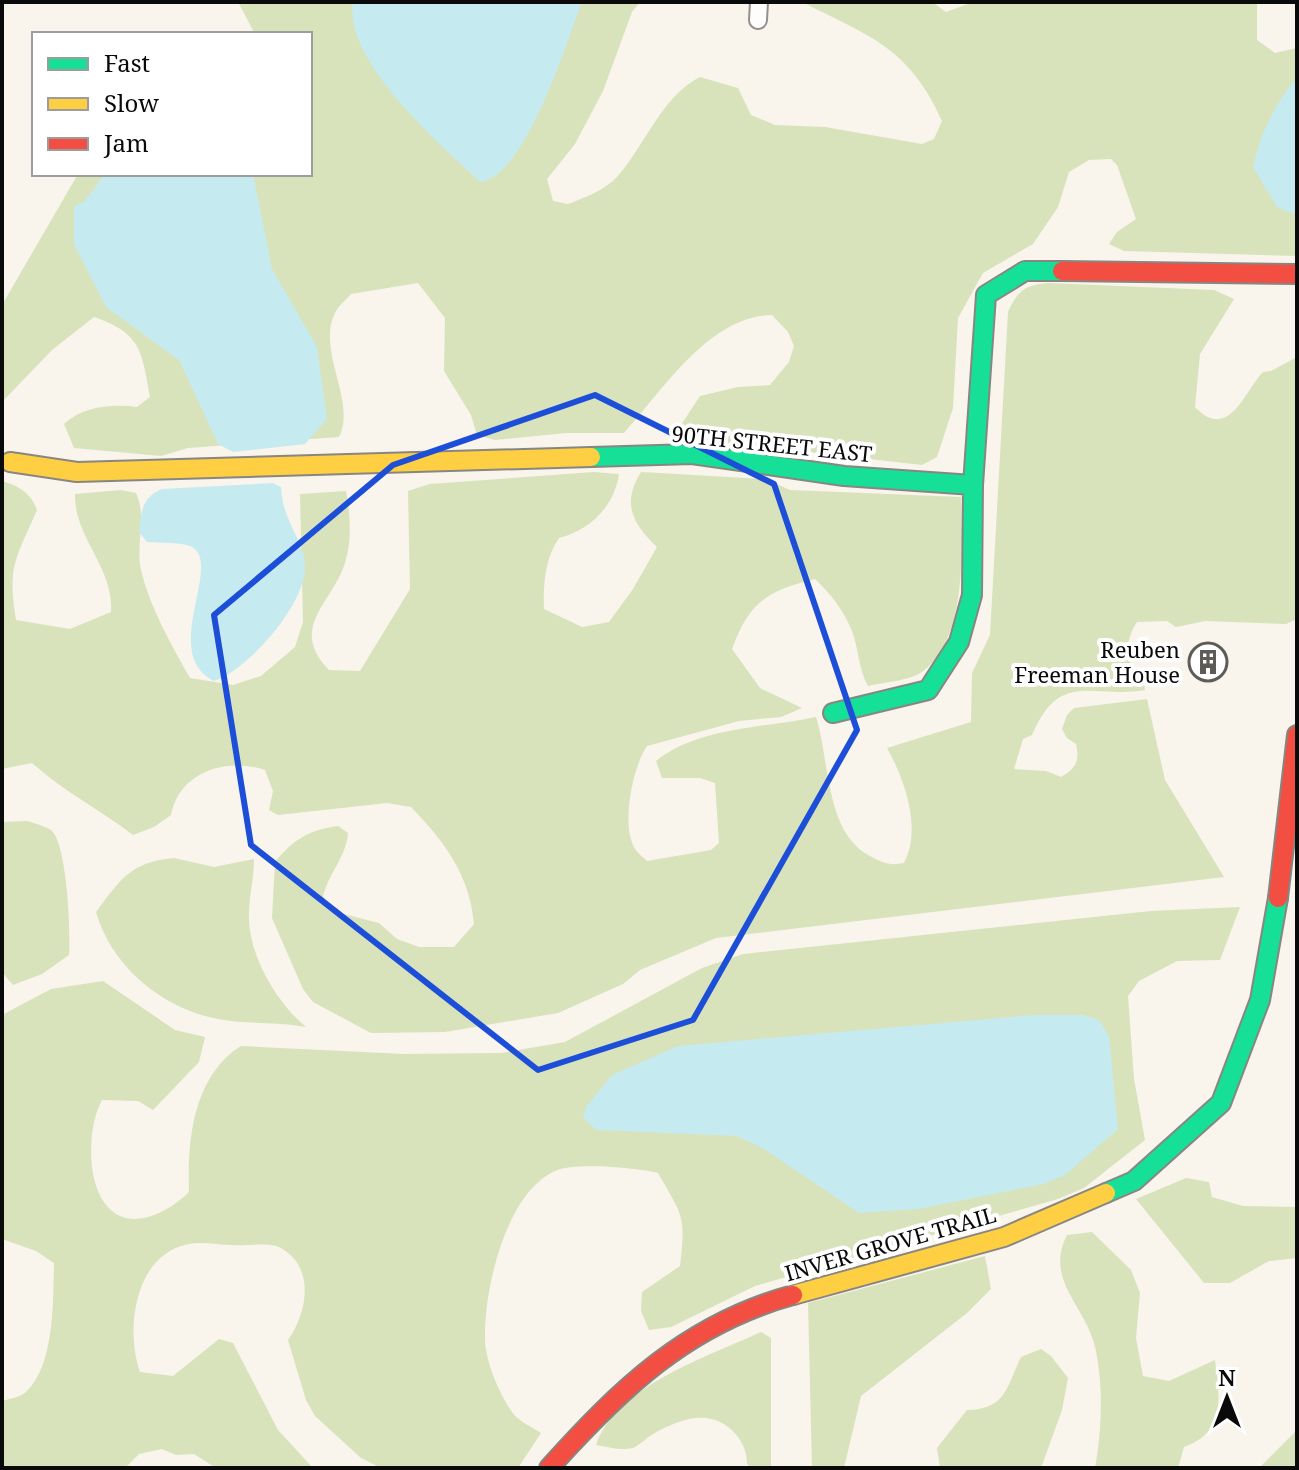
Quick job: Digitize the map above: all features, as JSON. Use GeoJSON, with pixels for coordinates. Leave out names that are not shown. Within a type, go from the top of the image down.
{"type":"FeatureCollection","features":[{"type":"Feature","properties":{"kind":"street"},"geometry":{"type":"LineString","coordinates":[[758,20],[759,2]]}},
{"type":"Feature","properties":{"kind":"street"},"geometry":{"type":"LineString","coordinates":[[833,713],[928,690],[959,642],[972,595],[973,485],[986,295],[1025,271],[1297,274]]}},
{"type":"Feature","properties":{"kind":"street","name":"90TH STREET EAST"},"geometry":{"type":"LineString","coordinates":[[10,462],[77,472],[692,454],[844,476],[973,485]]}},
{"type":"Feature","properties":{"kind":"street","name":"INVER GROVE TRAIL"},"geometry":{"type":"LineString","coordinates":[[549,1468],[606,1404],[667,1352],[771,1301],[1004,1237],[1134,1181],[1221,1103],[1260,1000],[1293,812],[1297,735]]}},
{"type":"Feature","properties":{"kind":"highlighted area"},"geometry":{"type":"Polygon","coordinates":[[[595,395],[774,484],[857,730],[693,1020],[538,1070],[251,845],[214,615],[393,465],[595,395]]]}},
{"type":"Feature","properties":{"kind":"green space"},"geometry":{"type":"Polygon","coordinates":[[[238,2],[640,2],[632,12],[603,91],[575,144],[547,179],[553,201],[568,204],[612,182],[664,109],[686,86],[700,77],[738,88],[751,115],[775,125],[825,127],[922,144],[934,139],[942,121],[916,76],[901,60],[867,35],[802,2],[932,2],[946,12],[973,2],[1257,2],[1257,40],[1275,53],[1297,48],[1297,256],[1124,251],[1109,244],[1117,232],[1136,219],[1117,165],[1111,159],[1089,160],[1069,172],[1058,207],[1033,244],[983,273],[958,318],[953,408],[937,457],[922,465],[694,439],[681,425],[700,396],[738,387],[770,385],[789,362],[794,346],[788,332],[772,315],[749,319],[708,341],[671,377],[624,433],[566,433],[495,440],[477,435],[471,415],[444,371],[445,318],[418,283],[351,294],[335,313],[330,327],[330,343],[343,408],[339,437],[188,448],[161,456],[74,448],[64,424],[72,418],[99,408],[137,407],[150,397],[137,346],[121,330],[94,317],[52,350],[2,402],[2,305],[77,176],[312,176],[312,32],[254,32],[238,2]]]}},
{"type":"Feature","properties":{"kind":"green space"},"geometry":{"type":"Polygon","coordinates":[[[1048,283],[1214,290],[1234,299],[1200,354],[1195,407],[1207,417],[1217,419],[1227,416],[1263,372],[1297,357],[1297,619],[1286,624],[1205,621],[1176,627],[1167,621],[1137,622],[1130,636],[1128,651],[1132,665],[1143,677],[1145,690],[1079,691],[1054,701],[1032,735],[1023,739],[1014,769],[1046,771],[1061,777],[1070,771],[1077,759],[1076,744],[1067,738],[1062,729],[1067,715],[1074,708],[1147,699],[1165,780],[1224,877],[716,938],[640,970],[623,984],[558,1013],[445,1032],[371,1033],[313,1002],[303,989],[272,918],[275,862],[303,837],[338,826],[348,833],[344,850],[323,896],[332,911],[379,923],[397,939],[419,947],[454,947],[474,924],[467,890],[444,846],[411,807],[387,803],[278,815],[269,810],[273,791],[265,770],[250,766],[220,767],[194,778],[176,800],[171,815],[154,827],[133,835],[32,763],[2,769],[2,481],[24,491],[37,510],[15,563],[13,601],[16,620],[70,629],[111,612],[106,581],[81,525],[75,494],[121,490],[136,493],[141,513],[139,553],[142,574],[163,627],[190,678],[233,685],[261,676],[295,647],[303,622],[300,494],[346,491],[350,525],[348,551],[341,574],[318,614],[312,640],[317,654],[329,670],[360,671],[410,589],[408,491],[430,484],[594,472],[619,474],[606,507],[581,529],[559,538],[548,563],[544,609],[582,627],[609,622],[633,589],[657,547],[632,513],[632,494],[641,472],[765,479],[790,490],[961,497],[961,565],[955,615],[948,638],[937,657],[922,672],[868,686],[852,631],[826,591],[815,579],[784,588],[753,609],[732,649],[760,688],[802,708],[781,717],[739,721],[647,746],[637,767],[630,795],[630,837],[635,849],[647,861],[711,850],[719,843],[715,783],[700,778],[662,778],[656,761],[692,741],[712,735],[816,717],[831,794],[845,831],[855,845],[870,856],[886,863],[904,863],[911,835],[909,805],[900,775],[887,748],[971,722],[972,673],[990,635],[1008,312],[1023,290],[1048,283]]]}},
{"type":"Feature","properties":{"kind":"green space"},"geometry":{"type":"Polygon","coordinates":[[[27,821],[51,830],[61,852],[68,909],[69,955],[42,974],[13,985],[2,972],[2,822],[27,821]]]}},
{"type":"Feature","properties":{"kind":"green space"},"geometry":{"type":"Polygon","coordinates":[[[174,858],[214,867],[254,859],[249,913],[255,950],[276,993],[306,1027],[232,1021],[187,1010],[147,986],[130,971],[104,933],[96,912],[128,874],[147,863],[174,858]]]}},
{"type":"Feature","properties":{"kind":"green space"},"geometry":{"type":"Polygon","coordinates":[[[1240,907],[1220,960],[1177,961],[1139,981],[1128,996],[1134,1079],[1145,1140],[1084,1188],[1058,1199],[755,1286],[671,1327],[649,1330],[641,1311],[642,1292],[680,1266],[683,1236],[678,1208],[658,1173],[576,1167],[555,1171],[538,1182],[523,1199],[501,1244],[486,1318],[486,1347],[498,1386],[515,1415],[541,1433],[518,1468],[381,1468],[361,1458],[315,1416],[306,1400],[288,1340],[303,1304],[305,1291],[300,1267],[281,1248],[271,1245],[199,1243],[170,1251],[156,1262],[145,1278],[134,1316],[140,1372],[173,1376],[219,1339],[233,1343],[278,1430],[313,1468],[216,1468],[194,1454],[176,1455],[162,1449],[139,1454],[125,1468],[2,1468],[2,1401],[26,1392],[42,1366],[50,1331],[54,1263],[36,1251],[2,1239],[2,1015],[51,989],[103,981],[175,1030],[205,1037],[199,1062],[153,1110],[138,1101],[102,1100],[97,1112],[91,1157],[97,1188],[112,1211],[132,1219],[163,1211],[189,1192],[190,1152],[196,1111],[212,1074],[241,1046],[404,1054],[501,1053],[565,1042],[702,968],[743,954],[1151,911],[1240,907]]]}},
{"type":"Feature","properties":{"kind":"green space"},"geometry":{"type":"Polygon","coordinates":[[[1186,1178],[1209,1182],[1212,1197],[1243,1206],[1297,1207],[1297,1258],[1269,1261],[1230,1283],[1204,1283],[1136,1199],[1186,1178]]]}},
{"type":"Feature","properties":{"kind":"green space"},"geometry":{"type":"Polygon","coordinates":[[[1092,1232],[1131,1270],[1140,1293],[1136,1338],[1143,1376],[1169,1381],[1215,1360],[1218,1401],[1214,1423],[1198,1441],[1184,1447],[1178,1468],[1095,1468],[1101,1406],[1097,1358],[1094,1343],[1068,1290],[1060,1265],[1067,1235],[1092,1232]]]}},
{"type":"Feature","properties":{"kind":"green space"},"geometry":{"type":"Polygon","coordinates":[[[985,1256],[991,1289],[967,1313],[861,1396],[844,1468],[812,1468],[808,1303],[985,1256]]]}},
{"type":"Feature","properties":{"kind":"green space"},"geometry":{"type":"Polygon","coordinates":[[[761,1332],[771,1338],[771,1468],[752,1468],[747,1464],[744,1448],[736,1434],[710,1419],[690,1419],[671,1425],[633,1448],[596,1445],[607,1424],[643,1390],[690,1363],[761,1332]]]}},
{"type":"Feature","properties":{"kind":"green space"},"geometry":{"type":"Polygon","coordinates":[[[1041,1349],[1051,1356],[1068,1378],[1062,1410],[1041,1468],[940,1468],[937,1448],[967,1410],[990,1406],[997,1401],[1008,1387],[1021,1357],[1041,1349]]]}},
{"type":"Feature","properties":{"kind":"green space"},"geometry":{"type":"Polygon","coordinates":[[[1297,1430],[1297,1468],[1259,1468],[1297,1430]]]}},
{"type":"Feature","properties":{"kind":"water"},"geometry":{"type":"Polygon","coordinates":[[[353,2],[582,2],[555,75],[529,132],[498,174],[481,182],[420,124],[378,75],[354,25],[353,2]]]}},
{"type":"Feature","properties":{"kind":"water"},"geometry":{"type":"Polygon","coordinates":[[[1297,78],[1297,215],[1277,207],[1253,167],[1269,120],[1297,78]]]}},
{"type":"Feature","properties":{"kind":"water"},"geometry":{"type":"Polygon","coordinates":[[[104,176],[253,176],[272,269],[317,347],[327,419],[305,444],[233,452],[218,444],[179,360],[106,307],[74,244],[74,206],[84,202],[104,176]]]}},
{"type":"Feature","properties":{"kind":"water"},"geometry":{"type":"Polygon","coordinates":[[[273,483],[281,487],[285,509],[303,554],[304,579],[287,614],[259,649],[228,674],[214,681],[198,668],[192,650],[191,630],[201,569],[199,555],[190,546],[147,542],[139,532],[142,512],[150,496],[162,489],[273,483]]]}},
{"type":"Feature","properties":{"kind":"water"},"geometry":{"type":"Polygon","coordinates":[[[1034,1015],[1083,1015],[1099,1020],[1109,1036],[1118,1129],[1065,1175],[1044,1184],[918,1209],[859,1213],[764,1149],[737,1136],[596,1130],[583,1117],[586,1107],[612,1075],[678,1046],[1034,1015]]]}},
{"type":"Feature","properties":{"kind":"traffic: fast"},"geometry":{"type":"LineString","coordinates":[[833,713],[928,690],[959,642],[972,595],[973,485],[986,295],[1025,271],[1062,271]]}},
{"type":"Feature","properties":{"kind":"traffic: fast"},"geometry":{"type":"LineString","coordinates":[[591,457],[692,454],[844,476],[973,485]]}},
{"type":"Feature","properties":{"kind":"traffic: fast"},"geometry":{"type":"LineString","coordinates":[[1106,1193],[1134,1181],[1221,1103],[1260,1000],[1278,898]]}},
{"type":"Feature","properties":{"kind":"traffic: slow"},"geometry":{"type":"LineString","coordinates":[[10,462],[77,472],[591,457]]}},
{"type":"Feature","properties":{"kind":"traffic: slow"},"geometry":{"type":"LineString","coordinates":[[793,1295],[1004,1237],[1106,1193]]}},
{"type":"Feature","properties":{"kind":"traffic: jam"},"geometry":{"type":"LineString","coordinates":[[1062,271],[1297,274]]}},
{"type":"Feature","properties":{"kind":"traffic: jam"},"geometry":{"type":"LineString","coordinates":[[1278,898],[1297,735]]}},
{"type":"Feature","properties":{"kind":"traffic: jam"},"geometry":{"type":"LineString","coordinates":[[549,1468],[602,1412],[658,1363],[720,1323],[793,1295]]}},
{"type":"Feature","properties":{"kind":"place","name":"Reuben Freeman House"},"geometry":{"type":"Point","coordinates":[1208,662]}}]}
